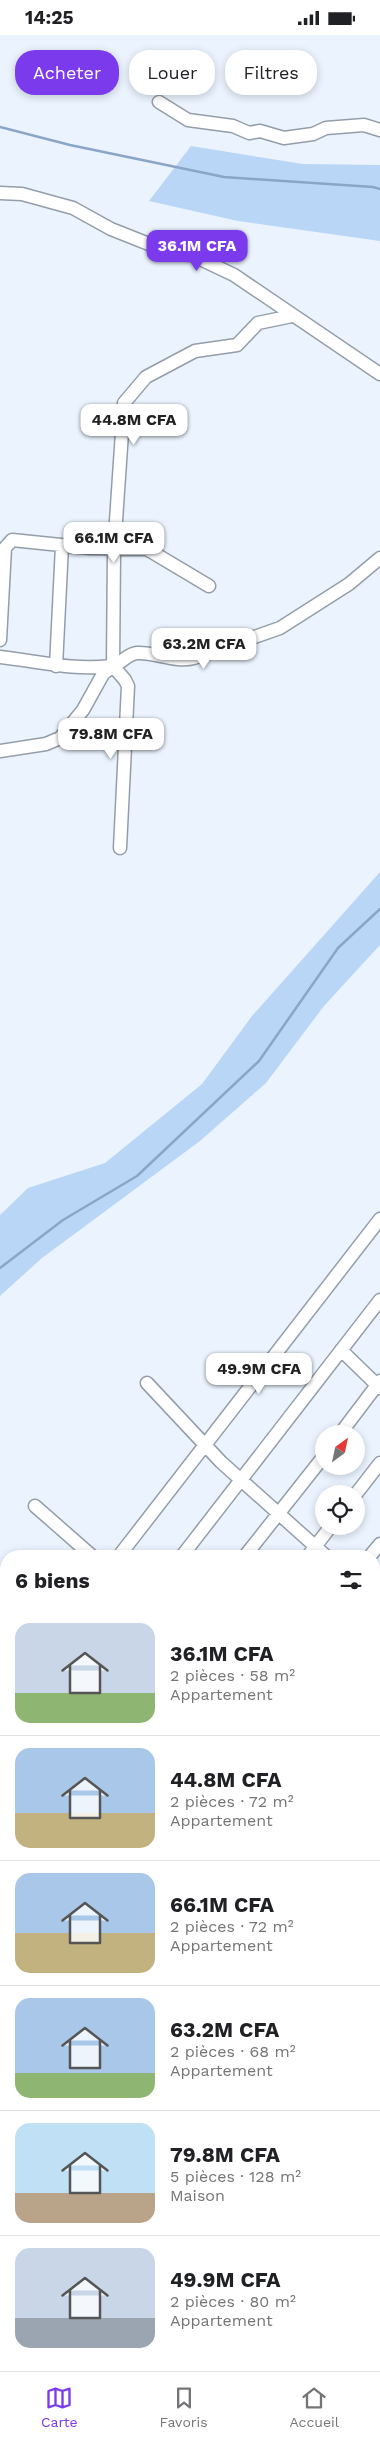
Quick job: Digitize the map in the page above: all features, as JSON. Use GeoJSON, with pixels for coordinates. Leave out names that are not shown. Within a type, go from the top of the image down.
{"type":"FeatureCollection","features":[{"type":"Feature","properties":{"kind":"street"},"geometry":{"type":"LineString","coordinates":[[159,101],[188,120],[233,126],[249,133],[260,131],[284,138],[313,134],[326,128],[364,125],[380,131]]}},
{"type":"Feature","properties":{"kind":"street"},"geometry":{"type":"LineString","coordinates":[[0,193],[22,194],[73,207],[111,229],[174,254],[192,255],[234,275],[380,374]]}},
{"type":"Feature","properties":{"kind":"street"},"geometry":{"type":"LineString","coordinates":[[120,848],[128,686],[126,680],[113,666],[114,550],[122,409],[127,399],[146,377],[195,351],[237,345],[258,323],[292,316]]}},
{"type":"Feature","properties":{"kind":"street"},"geometry":{"type":"LineString","coordinates":[[0,640],[5,548],[12,540],[62,547],[151,550],[209,586]]}},
{"type":"Feature","properties":{"kind":"street"},"geometry":{"type":"LineString","coordinates":[[56,666],[62,547]]}},
{"type":"Feature","properties":{"kind":"street"},"geometry":{"type":"LineString","coordinates":[[0,751],[60,739],[83,710],[104,674],[124,657],[139,653],[189,660],[272,631],[349,584],[380,558]]}},
{"type":"Feature","properties":{"kind":"street"},"geometry":{"type":"LineString","coordinates":[[0,657],[56,666],[113,666]]}},
{"type":"Feature","properties":{"kind":"street"},"geometry":{"type":"LineString","coordinates":[[124,1550],[380,1219]]}},
{"type":"Feature","properties":{"kind":"street"},"geometry":{"type":"LineString","coordinates":[[187,1550],[380,1300]]}},
{"type":"Feature","properties":{"kind":"street"},"geometry":{"type":"LineString","coordinates":[[341,1350],[379,1385],[347,1425]]}},
{"type":"Feature","properties":{"kind":"street"},"geometry":{"type":"LineString","coordinates":[[147,1383],[204,1445],[278,1515],[310,1550]]}},
{"type":"Feature","properties":{"kind":"street"},"geometry":{"type":"LineString","coordinates":[[363,1485],[380,1463]]}},
{"type":"Feature","properties":{"kind":"street"},"geometry":{"type":"LineString","coordinates":[[250,1550],[315,1467]]}},
{"type":"Feature","properties":{"kind":"street"},"geometry":{"type":"LineString","coordinates":[[35,1506],[85,1550]]}},
{"type":"Feature","properties":{"kind":"street"},"geometry":{"type":"LineString","coordinates":[[313,1550],[324,1535]]}},
{"type":"Feature","properties":{"kind":"shaded area"},"geometry":{"type":"Polygon","coordinates":[[[191,146],[303,164],[380,165],[380,241],[238,221],[149,201],[191,146]]]}},
{"type":"Feature","properties":{"kind":"shaded area"},"geometry":{"type":"Polygon","coordinates":[[[380,872],[380,945],[324,1006],[266,1083],[200,1141],[42,1258],[0,1296],[0,1215],[28,1188],[105,1163],[202,1084],[252,1016],[380,872]]]}},
{"type":"Feature","properties":{"kind":"waterway"},"geometry":{"type":"LineString","coordinates":[[0,127],[70,145],[224,177],[380,189]]}},
{"type":"Feature","properties":{"kind":"waterway"},"geometry":{"type":"LineString","coordinates":[[0,1268],[63,1220],[137,1176],[259,1061],[338,948],[380,909]]}}]}
